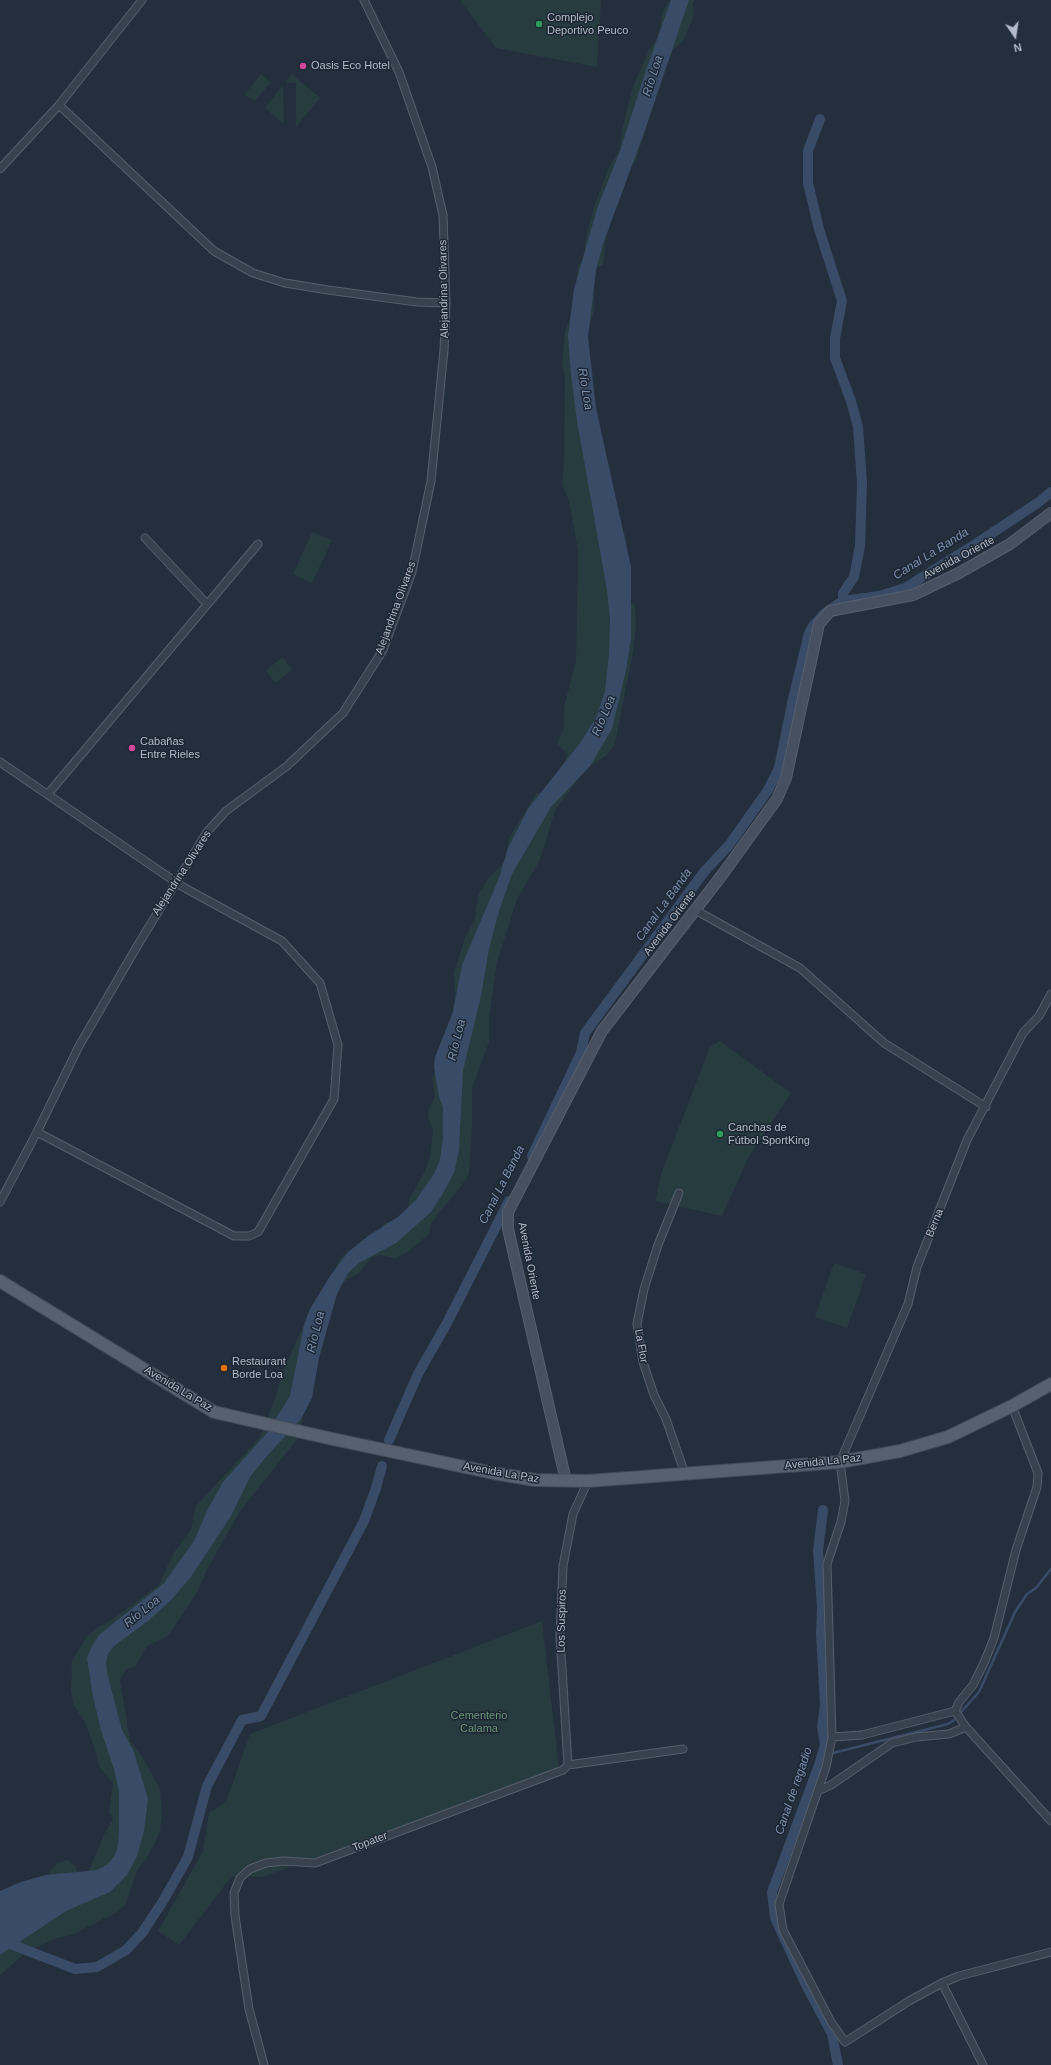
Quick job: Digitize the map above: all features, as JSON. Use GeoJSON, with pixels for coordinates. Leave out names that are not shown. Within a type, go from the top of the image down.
{"type":"FeatureCollection","features":[{"type":"Feature","properties":{"kind":"main road","name":"Avenida La Paz"},"geometry":{"type":"LineString","coordinates":[[0,1281],[214,1412],[493,1473],[535,1480],[588,1481],[840,1462],[900,1451],[948,1437],[1012,1406],[1051,1384]]}},
{"type":"Feature","properties":{"kind":"street"},"geometry":{"type":"LineString","coordinates":[[0,169],[59,105],[142,0]]}},
{"type":"Feature","properties":{"kind":"street","name":"Alejandrina Olivares"},"geometry":{"type":"LineString","coordinates":[[0,1202],[37,1132],[79,1046],[175,882],[207,832],[226,812],[287,766],[343,713],[384,650],[412,572],[431,481],[444,350],[446,303],[443,215],[432,167],[399,72],[364,0]]}},
{"type":"Feature","properties":{"kind":"street"},"geometry":{"type":"LineString","coordinates":[[59,105],[214,251],[253,273],[285,283],[328,290],[417,302],[446,303]]}},
{"type":"Feature","properties":{"kind":"street","name":"Avenida Oriente"},"geometry":{"type":"LineString","coordinates":[[566,1480],[508,1229],[508,1212],[602,1031],[695,910],[777,799],[786,778],[819,624],[830,611],[913,595],[959,573],[1010,544],[1051,513]]}},
{"type":"Feature","properties":{"kind":"street"},"geometry":{"type":"LineString","coordinates":[[145,538],[207,604]]}},
{"type":"Feature","properties":{"kind":"street"},"geometry":{"type":"LineString","coordinates":[[48,794],[258,544]]}},
{"type":"Feature","properties":{"kind":"street"},"geometry":{"type":"LineString","coordinates":[[0,762],[175,882],[282,941],[320,983],[338,1045],[334,1099],[258,1232],[242,1237],[234,1236],[37,1132]]}},
{"type":"Feature","properties":{"kind":"street"},"geometry":{"type":"LineString","coordinates":[[695,910],[800,968],[884,1044],[986,1107]]}},
{"type":"Feature","properties":{"kind":"street","name":"Berna"},"geometry":{"type":"LineString","coordinates":[[840,1462],[908,1304],[917,1267],[967,1140],[986,1107],[1023,1034],[1039,1016],[1051,994]]}},
{"type":"Feature","properties":{"kind":"street","name":"La Flor"},"geometry":{"type":"LineString","coordinates":[[679,1193],[658,1245],[644,1289],[637,1324],[643,1362],[654,1395],[666,1419],[685,1474]]}},
{"type":"Feature","properties":{"kind":"street"},"geometry":{"type":"LineString","coordinates":[[955,1711],[959,1702],[976,1680],[994,1638],[1016,1550],[1037,1487],[1038,1473],[1012,1406]]}},
{"type":"Feature","properties":{"kind":"street"},"geometry":{"type":"LineString","coordinates":[[840,1462],[845,1501],[841,1522],[827,1564],[832,1737],[826,1767],[779,1904],[783,1930],[831,2022],[844,2042],[909,2001],[942,1983],[959,1976],[1051,1952]]}},
{"type":"Feature","properties":{"kind":"street","name":"Los Suspiros"},"geometry":{"type":"LineString","coordinates":[[568,1765],[560,1636],[563,1566],[573,1514],[588,1481]]}},
{"type":"Feature","properties":{"kind":"street"},"geometry":{"type":"LineString","coordinates":[[832,1737],[862,1735],[955,1711]]}},
{"type":"Feature","properties":{"kind":"street"},"geometry":{"type":"LineString","coordinates":[[955,1711],[966,1727],[1051,1820]]}},
{"type":"Feature","properties":{"kind":"street"},"geometry":{"type":"LineString","coordinates":[[818,1791],[831,1785],[892,1743],[916,1737],[949,1734],[966,1727]]}},
{"type":"Feature","properties":{"kind":"street","name":"Topater"},"geometry":{"type":"LineString","coordinates":[[264,2065],[250,2009],[235,1916],[234,1893],[240,1878],[250,1868],[266,1863],[284,1860],[315,1863],[563,1770],[568,1765],[683,1749]]}},
{"type":"Feature","properties":{"kind":"street"},"geometry":{"type":"LineString","coordinates":[[942,1983],[983,2065]]}},
{"type":"Feature","properties":{"kind":"green space","name":"Complejo Deportivo Peuco"},"geometry":{"type":"Polygon","coordinates":[[[460,0],[601,0],[597,67],[496,48],[460,0]]]}},
{"type":"Feature","properties":{"kind":"green space"},"geometry":{"type":"Polygon","coordinates":[[[670,0],[694,0],[692,4],[694,14],[684,40],[673,50],[664,70],[636,160],[621,182],[607,230],[603,265],[594,269],[594,312],[588,331],[584,407],[627,542],[624,552],[628,599],[635,606],[636,624],[633,652],[615,743],[608,754],[585,770],[555,810],[540,860],[517,899],[497,962],[489,1017],[489,1042],[472,1088],[472,1126],[469,1174],[462,1185],[431,1223],[429,1234],[408,1252],[395,1258],[379,1255],[372,1257],[359,1273],[348,1279],[325,1300],[299,1437],[240,1511],[208,1568],[197,1592],[168,1636],[147,1646],[135,1667],[126,1669],[120,1680],[130,1741],[142,1756],[160,1789],[162,1811],[160,1832],[148,1856],[137,1871],[126,1903],[119,1911],[71,1935],[56,1938],[28,1951],[0,1975],[0,1899],[8,1893],[12,1885],[46,1881],[49,1872],[58,1862],[69,1860],[76,1867],[80,1883],[85,1880],[104,1835],[113,1819],[109,1812],[113,1783],[100,1768],[85,1722],[74,1706],[71,1691],[72,1661],[87,1636],[159,1585],[173,1554],[191,1529],[196,1506],[260,1437],[277,1393],[281,1376],[313,1304],[336,1275],[337,1264],[343,1255],[382,1235],[382,1226],[387,1222],[398,1221],[408,1211],[409,1200],[424,1173],[430,1158],[433,1129],[428,1118],[429,1108],[435,1096],[432,1077],[439,1064],[455,1000],[454,972],[465,938],[475,919],[478,895],[487,880],[505,861],[509,838],[536,794],[546,791],[566,760],[566,752],[557,744],[564,727],[564,707],[576,661],[578,550],[569,501],[562,484],[564,465],[565,377],[562,364],[565,331],[573,311],[578,266],[585,257],[585,241],[595,204],[609,167],[620,149],[622,130],[632,89],[649,50],[658,37],[663,11],[670,0]]]}},
{"type":"Feature","properties":{"kind":"green space"},"geometry":{"type":"Polygon","coordinates":[[[261,74],[271,82],[255,101],[244,95],[261,74]]]}},
{"type":"Feature","properties":{"kind":"green space"},"geometry":{"type":"Polygon","coordinates":[[[292,74],[320,98],[296,127],[296,83],[285,82],[292,74]]]}},
{"type":"Feature","properties":{"kind":"green space"},"geometry":{"type":"Polygon","coordinates":[[[283,85],[284,124],[265,108],[283,85]]]}},
{"type":"Feature","properties":{"kind":"green space"},"geometry":{"type":"Polygon","coordinates":[[[312,532],[332,540],[312,583],[293,574],[312,532]]]}},
{"type":"Feature","properties":{"kind":"green space"},"geometry":{"type":"Polygon","coordinates":[[[283,657],[292,670],[275,683],[266,670],[283,657]]]}},
{"type":"Feature","properties":{"kind":"green space","name":"Canchas de Fútbol SportKing"},"geometry":{"type":"Polygon","coordinates":[[[720,1041],[791,1093],[749,1156],[722,1216],[655,1201],[662,1171],[710,1047],[720,1041]]]}},
{"type":"Feature","properties":{"kind":"green space"},"geometry":{"type":"Polygon","coordinates":[[[834,1263],[866,1274],[847,1328],[815,1317],[834,1263]]]}},
{"type":"Feature","properties":{"kind":"green space","name":"Cementerio Calama"},"geometry":{"type":"Polygon","coordinates":[[[542,1621],[559,1769],[262,1877],[232,1876],[179,1945],[158,1931],[203,1851],[209,1813],[226,1802],[250,1734],[542,1621]]]}},
{"type":"Feature","properties":{"kind":"water","name":"Río Loa"},"geometry":{"type":"Polygon","coordinates":[[[671,0],[689,0],[645,130],[603,244],[596,270],[588,337],[596,408],[631,567],[631,638],[626,670],[612,729],[590,766],[551,807],[512,874],[499,911],[489,949],[481,996],[463,1071],[459,1150],[454,1173],[431,1212],[396,1243],[359,1263],[348,1273],[337,1294],[319,1358],[312,1398],[301,1419],[265,1458],[250,1477],[231,1516],[190,1578],[171,1600],[148,1621],[114,1646],[108,1654],[106,1662],[107,1673],[122,1730],[134,1752],[148,1799],[144,1831],[137,1856],[127,1875],[110,1892],[66,1911],[0,1955],[0,1891],[21,1882],[46,1875],[97,1870],[108,1864],[115,1855],[118,1845],[119,1792],[114,1769],[101,1730],[93,1697],[87,1658],[91,1648],[99,1635],[164,1583],[194,1541],[207,1511],[223,1482],[267,1433],[290,1396],[304,1325],[310,1309],[330,1276],[348,1252],[368,1236],[398,1217],[416,1200],[434,1174],[440,1160],[443,1138],[443,1107],[439,1097],[434,1067],[435,1057],[453,1012],[462,965],[499,878],[508,848],[528,809],[580,743],[597,716],[605,691],[609,654],[610,620],[607,590],[577,421],[568,336],[574,289],[597,209],[620,151],[644,76],[671,0]]]}},
{"type":"Feature","properties":{"kind":"waterway"},"geometry":{"type":"LineString","coordinates":[[820,119],[808,151],[808,183],[819,229],[842,301],[835,338],[835,358],[851,401],[858,427],[862,483],[860,546],[854,577],[843,593],[843,601]]}},
{"type":"Feature","properties":{"kind":"waterway","name":"Canal La Banda"},"geometry":{"type":"LineString","coordinates":[[532,1156],[581,1053],[585,1033],[704,872],[730,844],[768,790],[779,768],[793,699],[809,633],[813,626],[824,614],[843,601],[879,596],[905,588],[974,545],[1039,502],[1051,492]]}},
{"type":"Feature","properties":{"kind":"waterway","name":"Canal La Banda"},"geometry":{"type":"LineString","coordinates":[[389,1440],[418,1374],[447,1323],[509,1201]]}},
{"type":"Feature","properties":{"kind":"waterway"},"geometry":{"type":"LineString","coordinates":[[0,1940],[75,1969],[97,1967],[126,1950],[142,1933],[163,1901],[188,1857],[207,1786],[242,1720],[261,1716],[364,1521],[382,1466]]}},
{"type":"Feature","properties":{"kind":"waterway","name":"Canal de regadio"},"geometry":{"type":"LineString","coordinates":[[823,1510],[818,1550],[822,1608],[821,1634],[825,1705],[822,1727],[825,1745],[772,1892],[775,1918],[805,1983],[832,2034],[838,2065]]}},
{"type":"Feature","properties":{"kind":"waterway"},"geometry":{"type":"LineString","coordinates":[[960,1713],[979,1692],[1015,1612],[1027,1594],[1036,1588],[1051,1569]]}},
{"type":"Feature","properties":{"kind":"waterway"},"geometry":{"type":"LineString","coordinates":[[833,1753],[948,1724],[956,1719]]}},
{"type":"Feature","properties":{"kind":"place","name":"Complejo Deportivo Peuco"},"geometry":{"type":"Point","coordinates":[539,24]}},
{"type":"Feature","properties":{"kind":"place","name":"Oasis Eco Hotel"},"geometry":{"type":"Point","coordinates":[303,66]}},
{"type":"Feature","properties":{"kind":"place","name":"Cabañas Entre Rieles"},"geometry":{"type":"Point","coordinates":[132,748]}},
{"type":"Feature","properties":{"kind":"place","name":"Canchas de Fútbol SportKing"},"geometry":{"type":"Point","coordinates":[720,1134]}},
{"type":"Feature","properties":{"kind":"place","name":"Restaurant Borde Loa"},"geometry":{"type":"Point","coordinates":[224,1368]}}]}
